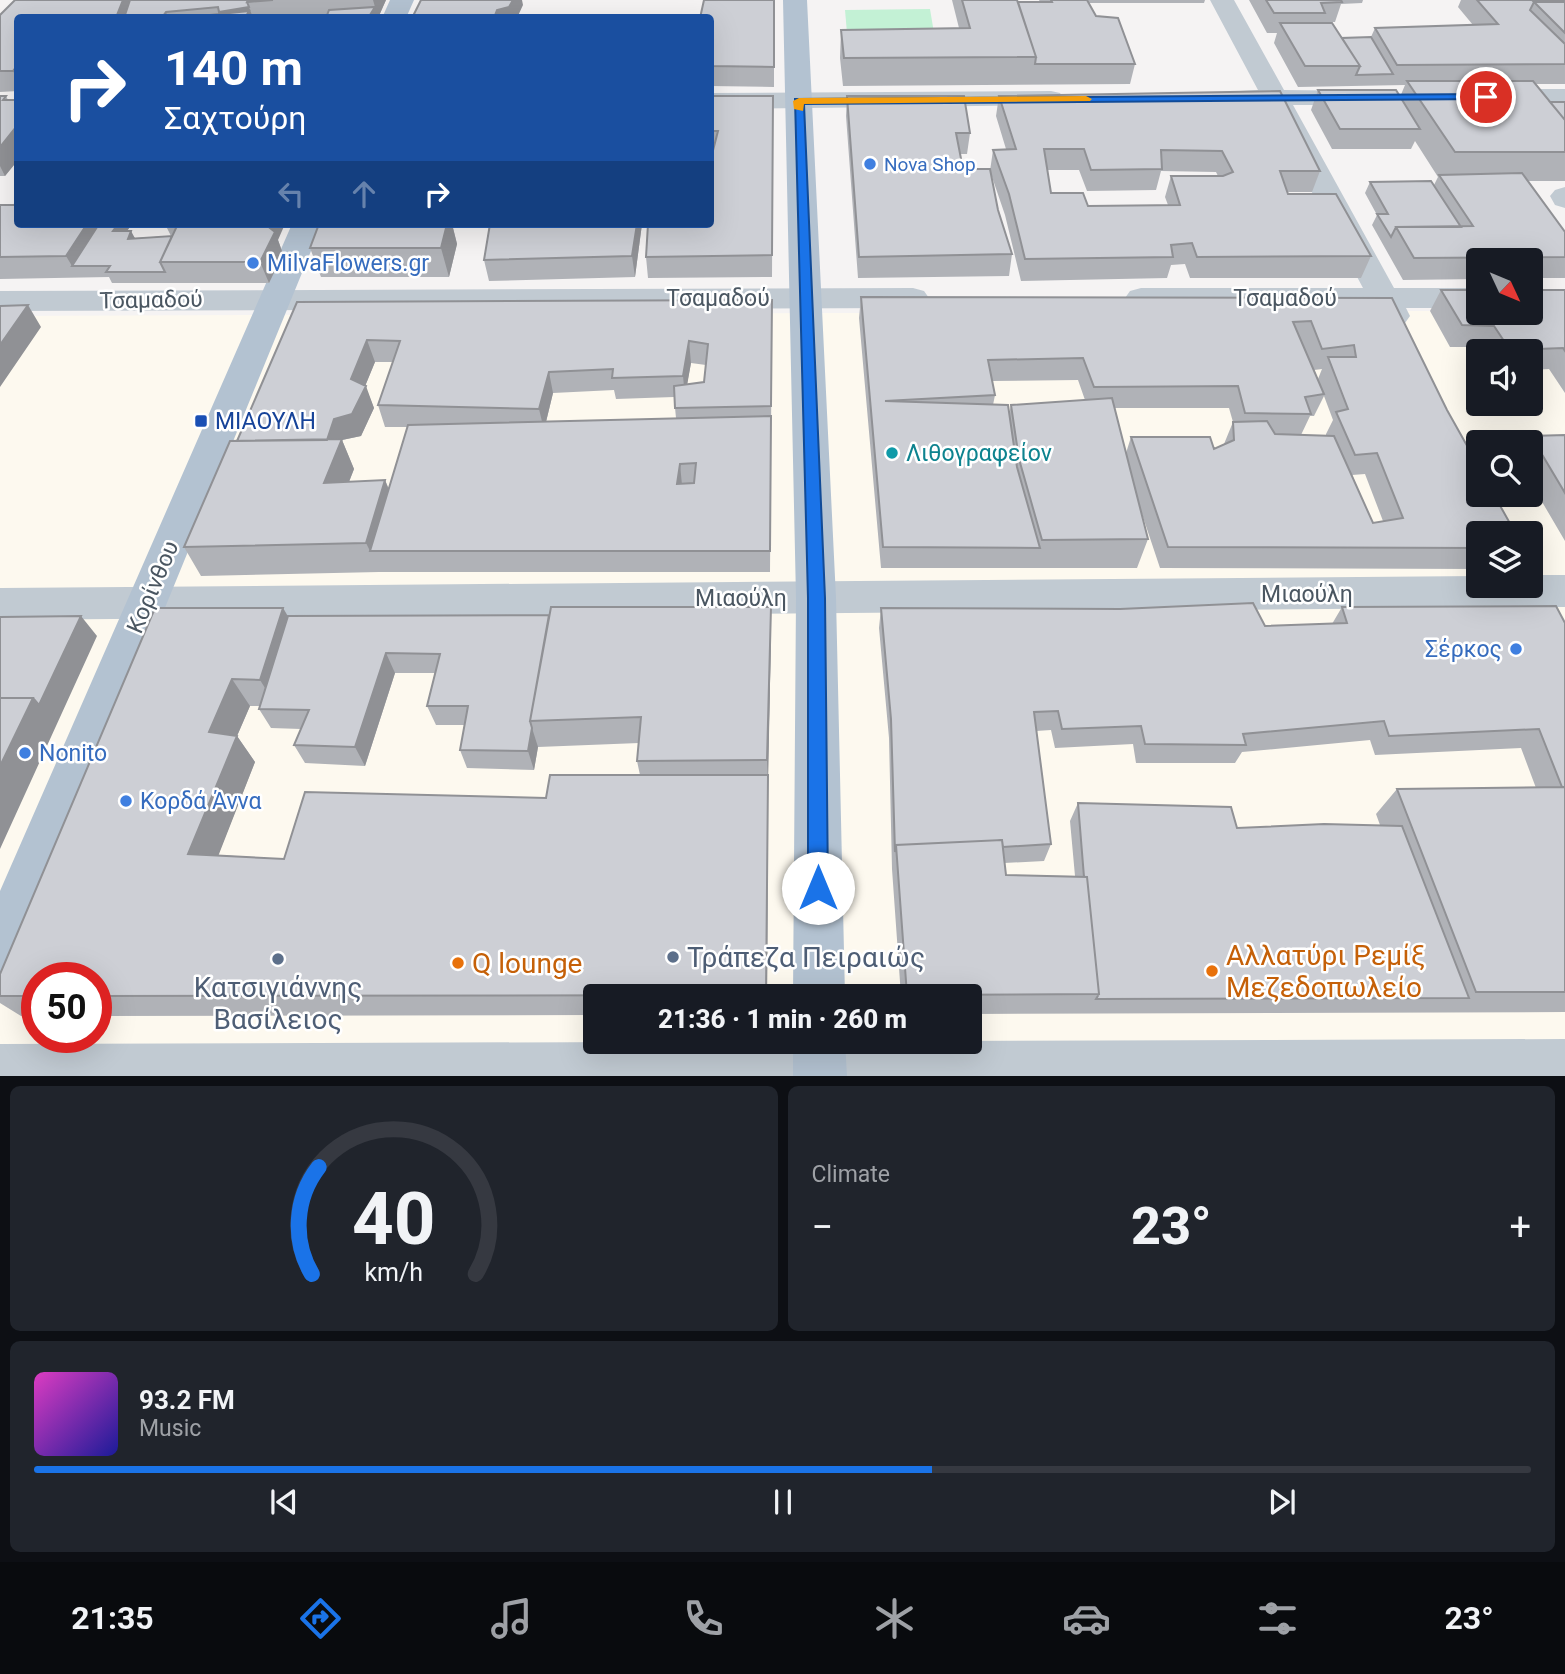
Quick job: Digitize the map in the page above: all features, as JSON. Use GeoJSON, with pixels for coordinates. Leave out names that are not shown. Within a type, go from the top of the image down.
{"type":"FeatureCollection","features":[{"type":"Feature","properties":{"kind":"main road"},"geometry":{"type":"LineString","coordinates":[[795,0],[816,598],[819,984]]}},
{"type":"Feature","properties":{"kind":"main road","name":"Κορίνθου"},"geometry":{"type":"LineString","coordinates":[[0,949],[305,228]]}},
{"type":"Feature","properties":{"kind":"street"},"geometry":{"type":"LineString","coordinates":[[1222,0],[1409,344]]}},
{"type":"Feature","properties":{"kind":"street"},"geometry":{"type":"LineString","coordinates":[[1207,98],[1385,97]]}},
{"type":"Feature","properties":{"kind":"street"},"geometry":{"type":"LineString","coordinates":[[1468,97],[1565,97]]}},
{"type":"Feature","properties":{"kind":"street"},"geometry":{"type":"LineString","coordinates":[[714,101],[1071,99]]}},
{"type":"Feature","properties":{"kind":"street","name":"Τσαμαδού"},"geometry":{"type":"LineString","coordinates":[[0,301],[275,298],[943,298]]}},
{"type":"Feature","properties":{"kind":"street","name":"Τσαμαδού"},"geometry":{"type":"LineString","coordinates":[[1109,298],[1466,298]]}},
{"type":"Feature","properties":{"kind":"street"},"geometry":{"type":"LineString","coordinates":[[1547,584],[1565,630]]}},
{"type":"Feature","properties":{"kind":"street","name":"Μιαούλη"},"geometry":{"type":"LineString","coordinates":[[0,604],[816,598],[1547,584]]}},
{"type":"Feature","properties":{"kind":"street"},"geometry":{"type":"LineString","coordinates":[[0,1071],[820,1062],[1565,1066]]}},
{"type":"Feature","properties":{"kind":"shaded area"},"geometry":{"type":"Polygon","coordinates":[[[1466,311],[1466,326],[1544,326],[1544,311],[1565,311],[1565,1075],[0,1075],[0,316],[1466,311]]]}},
{"type":"Feature","properties":{"kind":"green space"},"geometry":{"type":"Polygon","coordinates":[[[930,9],[934,33],[847,33],[845,10],[930,9]]]}},
{"type":"Feature","properties":{"kind":"building"},"geometry":{"type":"Polygon","coordinates":[[[15,0],[123,0],[117,14],[14,14],[13,71],[0,71],[0,15],[15,0]]]}},
{"type":"Feature","properties":{"kind":"building"},"geometry":{"type":"Polygon","coordinates":[[[130,0],[248,0],[249,7],[219,12],[218,7],[164,14],[125,14],[130,0]]]}},
{"type":"Feature","properties":{"kind":"building"},"geometry":{"type":"Polygon","coordinates":[[[421,0],[513,0],[509,7],[497,10],[496,14],[414,14],[421,0]]]}},
{"type":"Feature","properties":{"kind":"building"},"geometry":{"type":"Polygon","coordinates":[[[704,0],[774,0],[774,67],[714,66],[714,14],[701,14],[704,0]]]}},
{"type":"Feature","properties":{"kind":"building"},"geometry":{"type":"Polygon","coordinates":[[[962,0],[1017,0],[1036,57],[844,58],[841,30],[970,28],[962,0]]]}},
{"type":"Feature","properties":{"kind":"building"},"geometry":{"type":"Polygon","coordinates":[[[1051,0],[1087,0],[1096,16],[1118,18],[1135,64],[1035,64],[1036,57],[1018,2],[1052,2],[1051,0]]]}},
{"type":"Feature","properties":{"kind":"building"},"geometry":{"type":"Polygon","coordinates":[[[1266,0],[1342,2],[1321,3],[1325,13],[1274,13],[1266,0]]]}},
{"type":"Feature","properties":{"kind":"building"},"geometry":{"type":"Polygon","coordinates":[[[1477,0],[1565,0],[1534,2],[1530,10],[1565,44],[1565,64],[1397,65],[1375,28],[1498,24],[1477,0]]]}},
{"type":"Feature","properties":{"kind":"building"},"geometry":{"type":"Polygon","coordinates":[[[1534,2],[1565,2],[1565,33],[1534,2]]]}},
{"type":"Feature","properties":{"kind":"building"},"geometry":{"type":"Polygon","coordinates":[[[375,7],[371,14],[328,14],[329,10],[375,7]]]}},
{"type":"Feature","properties":{"kind":"building"},"geometry":{"type":"Polygon","coordinates":[[[249,11],[247,14],[220,14],[249,11]]]}},
{"type":"Feature","properties":{"kind":"building"},"geometry":{"type":"Polygon","coordinates":[[[1280,23],[1332,23],[1360,66],[1305,66],[1280,23]]]}},
{"type":"Feature","properties":{"kind":"building"},"geometry":{"type":"Polygon","coordinates":[[[1371,37],[1393,74],[1356,75],[1360,66],[1342,38],[1371,37]]]}},
{"type":"Feature","properties":{"kind":"building"},"geometry":{"type":"Polygon","coordinates":[[[1407,81],[1533,81],[1565,120],[1565,152],[1455,152],[1407,81]]]}},
{"type":"Feature","properties":{"kind":"building"},"geometry":{"type":"Polygon","coordinates":[[[1318,90],[1396,90],[1420,129],[1340,129],[1318,90]]]}},
{"type":"Feature","properties":{"kind":"building"},"geometry":{"type":"Polygon","coordinates":[[[1280,91],[1320,171],[1280,171],[1288,194],[1336,194],[1371,256],[1197,257],[1192,243],[1171,245],[1173,257],[1025,259],[1009,194],[993,150],[1016,149],[999,96],[1280,91]],[[1044,149],[1051,193],[1083,193],[1088,206],[1180,205],[1171,176],[1223,176],[1233,172],[1222,151],[1161,150],[1162,169],[1091,170],[1084,149],[1044,149]]]}},
{"type":"Feature","properties":{"kind":"building"},"geometry":{"type":"Polygon","coordinates":[[[0,96],[6,96],[3,100],[14,100],[14,130],[0,147],[0,96]]]}},
{"type":"Feature","properties":{"kind":"building"},"geometry":{"type":"Polygon","coordinates":[[[714,96],[773,96],[772,255],[646,257],[648,228],[714,228],[714,146],[718,131],[714,131],[714,96]]]}},
{"type":"Feature","properties":{"kind":"building"},"geometry":{"type":"Polygon","coordinates":[[[847,96],[964,96],[970,133],[956,133],[963,169],[990,169],[998,210],[1012,254],[859,257],[847,96]]]}},
{"type":"Feature","properties":{"kind":"building"},"geometry":{"type":"Polygon","coordinates":[[[1550,102],[1565,102],[1565,120],[1550,102]]]}},
{"type":"Feature","properties":{"kind":"building"},"geometry":{"type":"Polygon","coordinates":[[[1522,173],[1565,232],[1565,257],[1544,257],[1544,248],[1466,248],[1466,258],[1414,258],[1396,227],[1473,226],[1439,175],[1522,173]]]}},
{"type":"Feature","properties":{"kind":"building"},"geometry":{"type":"Polygon","coordinates":[[[1431,181],[1461,227],[1396,227],[1391,237],[1377,214],[1388,214],[1370,182],[1431,181]]]}},
{"type":"Feature","properties":{"kind":"building"},"geometry":{"type":"Polygon","coordinates":[[[0,205],[14,205],[14,228],[84,228],[66,256],[0,257],[0,205]]]}},
{"type":"Feature","properties":{"kind":"building"},"geometry":{"type":"Polygon","coordinates":[[[96,228],[131,231],[128,239],[172,236],[160,262],[165,272],[106,272],[110,266],[72,266],[96,228]]]}},
{"type":"Feature","properties":{"kind":"building"},"geometry":{"type":"Polygon","coordinates":[[[176,228],[270,228],[275,232],[260,262],[160,262],[176,228]]]}},
{"type":"Feature","properties":{"kind":"building"},"geometry":{"type":"Polygon","coordinates":[[[318,228],[446,228],[441,248],[310,248],[318,228]]]}},
{"type":"Feature","properties":{"kind":"building"},"geometry":{"type":"Polygon","coordinates":[[[489,228],[636,228],[632,256],[484,260],[489,228]]]}},
{"type":"Feature","properties":{"kind":"building"},"geometry":{"type":"Polygon","coordinates":[[[1441,290],[1466,290],[1466,325],[1462,325],[1441,290]]]}},
{"type":"Feature","properties":{"kind":"building"},"geometry":{"type":"Polygon","coordinates":[[[1544,290],[1565,290],[1565,351],[1563,348],[1543,349],[1543,339],[1503,339],[1494,326],[1544,326],[1544,290]]]}},
{"type":"Feature","properties":{"kind":"building"},"geometry":{"type":"Polygon","coordinates":[[[861,297],[1392,298],[1466,444],[1466,507],[1501,507],[1509,521],[1466,521],[1466,548],[1168,547],[1131,437],[1210,437],[1214,449],[1234,440],[1233,422],[1267,421],[1275,434],[1334,436],[1373,523],[1403,518],[1377,453],[1355,455],[1336,412],[1348,409],[1328,357],[1356,357],[1354,345],[1322,349],[1311,321],[1293,322],[1324,394],[1305,397],[1311,414],[1245,413],[1238,386],[1094,387],[1083,358],[988,360],[995,395],[885,401],[1008,405],[1017,467],[1040,548],[883,547],[861,297]]]}},
{"type":"Feature","properties":{"kind":"building"},"geometry":{"type":"Polygon","coordinates":[[[772,300],[771,406],[675,408],[674,386],[704,382],[708,344],[689,341],[683,376],[612,378],[613,369],[549,372],[539,409],[378,405],[400,341],[367,340],[351,379],[366,386],[352,414],[334,419],[327,440],[237,441],[297,302],[772,300]]]}},
{"type":"Feature","properties":{"kind":"building"},"geometry":{"type":"Polygon","coordinates":[[[28,305],[0,345],[0,306],[28,305]]]}},
{"type":"Feature","properties":{"kind":"building"},"geometry":{"type":"Polygon","coordinates":[[[1112,398],[1148,539],[1042,540],[1019,459],[1011,405],[1112,398]]]}},
{"type":"Feature","properties":{"kind":"building"},"geometry":{"type":"Polygon","coordinates":[[[771,416],[770,551],[370,551],[408,425],[771,416]],[[696,463],[680,464],[677,484],[694,483],[696,463]]]}},
{"type":"Feature","properties":{"kind":"building"},"geometry":{"type":"Polygon","coordinates":[[[1565,435],[1565,493],[1543,456],[1543,436],[1565,435]]]}},
{"type":"Feature","properties":{"kind":"building"},"geometry":{"type":"Polygon","coordinates":[[[342,439],[324,483],[385,480],[366,543],[184,547],[230,441],[342,439]]]}},
{"type":"Feature","properties":{"kind":"building"},"geometry":{"type":"Polygon","coordinates":[[[1253,603],[1265,626],[1347,623],[1342,607],[1556,606],[1565,623],[1565,787],[1562,787],[1539,729],[1389,736],[1384,721],[1243,734],[1246,745],[1145,744],[1141,726],[1062,729],[1058,711],[1034,712],[1051,844],[1003,847],[1002,840],[896,845],[895,852],[891,719],[881,608],[1120,609],[1253,603]]]}},
{"type":"Feature","properties":{"kind":"building"},"geometry":{"type":"Polygon","coordinates":[[[551,607],[771,607],[767,760],[637,761],[641,717],[530,721],[551,607]]]}},
{"type":"Feature","properties":{"kind":"building"},"geometry":{"type":"Polygon","coordinates":[[[155,608],[283,608],[260,680],[232,679],[209,732],[237,736],[188,854],[284,859],[305,792],[546,798],[550,775],[768,775],[766,984],[583,984],[583,995],[112,996],[112,962],[21,962],[21,996],[0,996],[0,974],[155,608]]]}},
{"type":"Feature","properties":{"kind":"building"},"geometry":{"type":"Polygon","coordinates":[[[549,615],[530,721],[532,728],[528,751],[460,750],[468,706],[427,706],[440,654],[386,653],[355,747],[294,745],[309,710],[259,709],[288,616],[549,615]]]}},
{"type":"Feature","properties":{"kind":"building"},"geometry":{"type":"Polygon","coordinates":[[[81,616],[39,705],[33,698],[0,698],[0,617],[81,616]]]}},
{"type":"Feature","properties":{"kind":"building"},"geometry":{"type":"Polygon","coordinates":[[[0,698],[33,698],[0,766],[0,698]]]}},
{"type":"Feature","properties":{"kind":"building"},"geometry":{"type":"Polygon","coordinates":[[[1565,787],[1565,992],[1476,992],[1397,789],[1565,787]]]}},
{"type":"Feature","properties":{"kind":"building"},"geometry":{"type":"Polygon","coordinates":[[[1078,803],[1231,807],[1237,828],[1324,824],[1402,826],[1469,998],[1096,999],[1099,994],[1087,877],[1084,877],[1078,803]]]}},
{"type":"Feature","properties":{"kind":"building"},"geometry":{"type":"Polygon","coordinates":[[[1002,840],[1006,875],[1087,877],[1099,994],[982,995],[982,984],[906,984],[896,845],[1002,840]]]}},
{"type":"Feature","properties":{"kind":"slow traffic"},"geometry":{"type":"LineString","coordinates":[[799,109],[799,101],[1086,99]]}},
{"type":"Feature","properties":{"kind":"place","name":"Nova Shop"},"geometry":{"type":"Point","coordinates":[870,164]}},
{"type":"Feature","properties":{"kind":"place","name":"MilvaFlowers.gr"},"geometry":{"type":"Point","coordinates":[253,263]}},
{"type":"Feature","properties":{"kind":"place","name":"ΜΙΑΟΥΛΗ"},"geometry":{"type":"Point","coordinates":[201,421]}},
{"type":"Feature","properties":{"kind":"place","name":"Λιθογραφείον"},"geometry":{"type":"Point","coordinates":[892,453]}},
{"type":"Feature","properties":{"kind":"place","name":"Σέρκος"},"geometry":{"type":"Point","coordinates":[1516,649]}},
{"type":"Feature","properties":{"kind":"place","name":"Nonito"},"geometry":{"type":"Point","coordinates":[25,753]}},
{"type":"Feature","properties":{"kind":"place","name":"Κορδά Άννα"},"geometry":{"type":"Point","coordinates":[126,801]}},
{"type":"Feature","properties":{"kind":"place","name":"Τράπεζα Πειραιώς"},"geometry":{"type":"Point","coordinates":[673,957]}},
{"type":"Feature","properties":{"kind":"place","name":"Κατσιγιάννης Βασίλειος"},"geometry":{"type":"Point","coordinates":[278,959]}},
{"type":"Feature","properties":{"kind":"place","name":"Q lounge"},"geometry":{"type":"Point","coordinates":[458,963]}},
{"type":"Feature","properties":{"kind":"place","name":"Αλλατύρι Ρεμίξ Μεζεδοπωλείο"},"geometry":{"type":"Point","coordinates":[1212,971]}},
{"type":"Feature","properties":{"kind":"route"},"geometry":{"type":"LineString","coordinates":[[818,888],[816,598],[799,101],[1486,97]]}}]}
